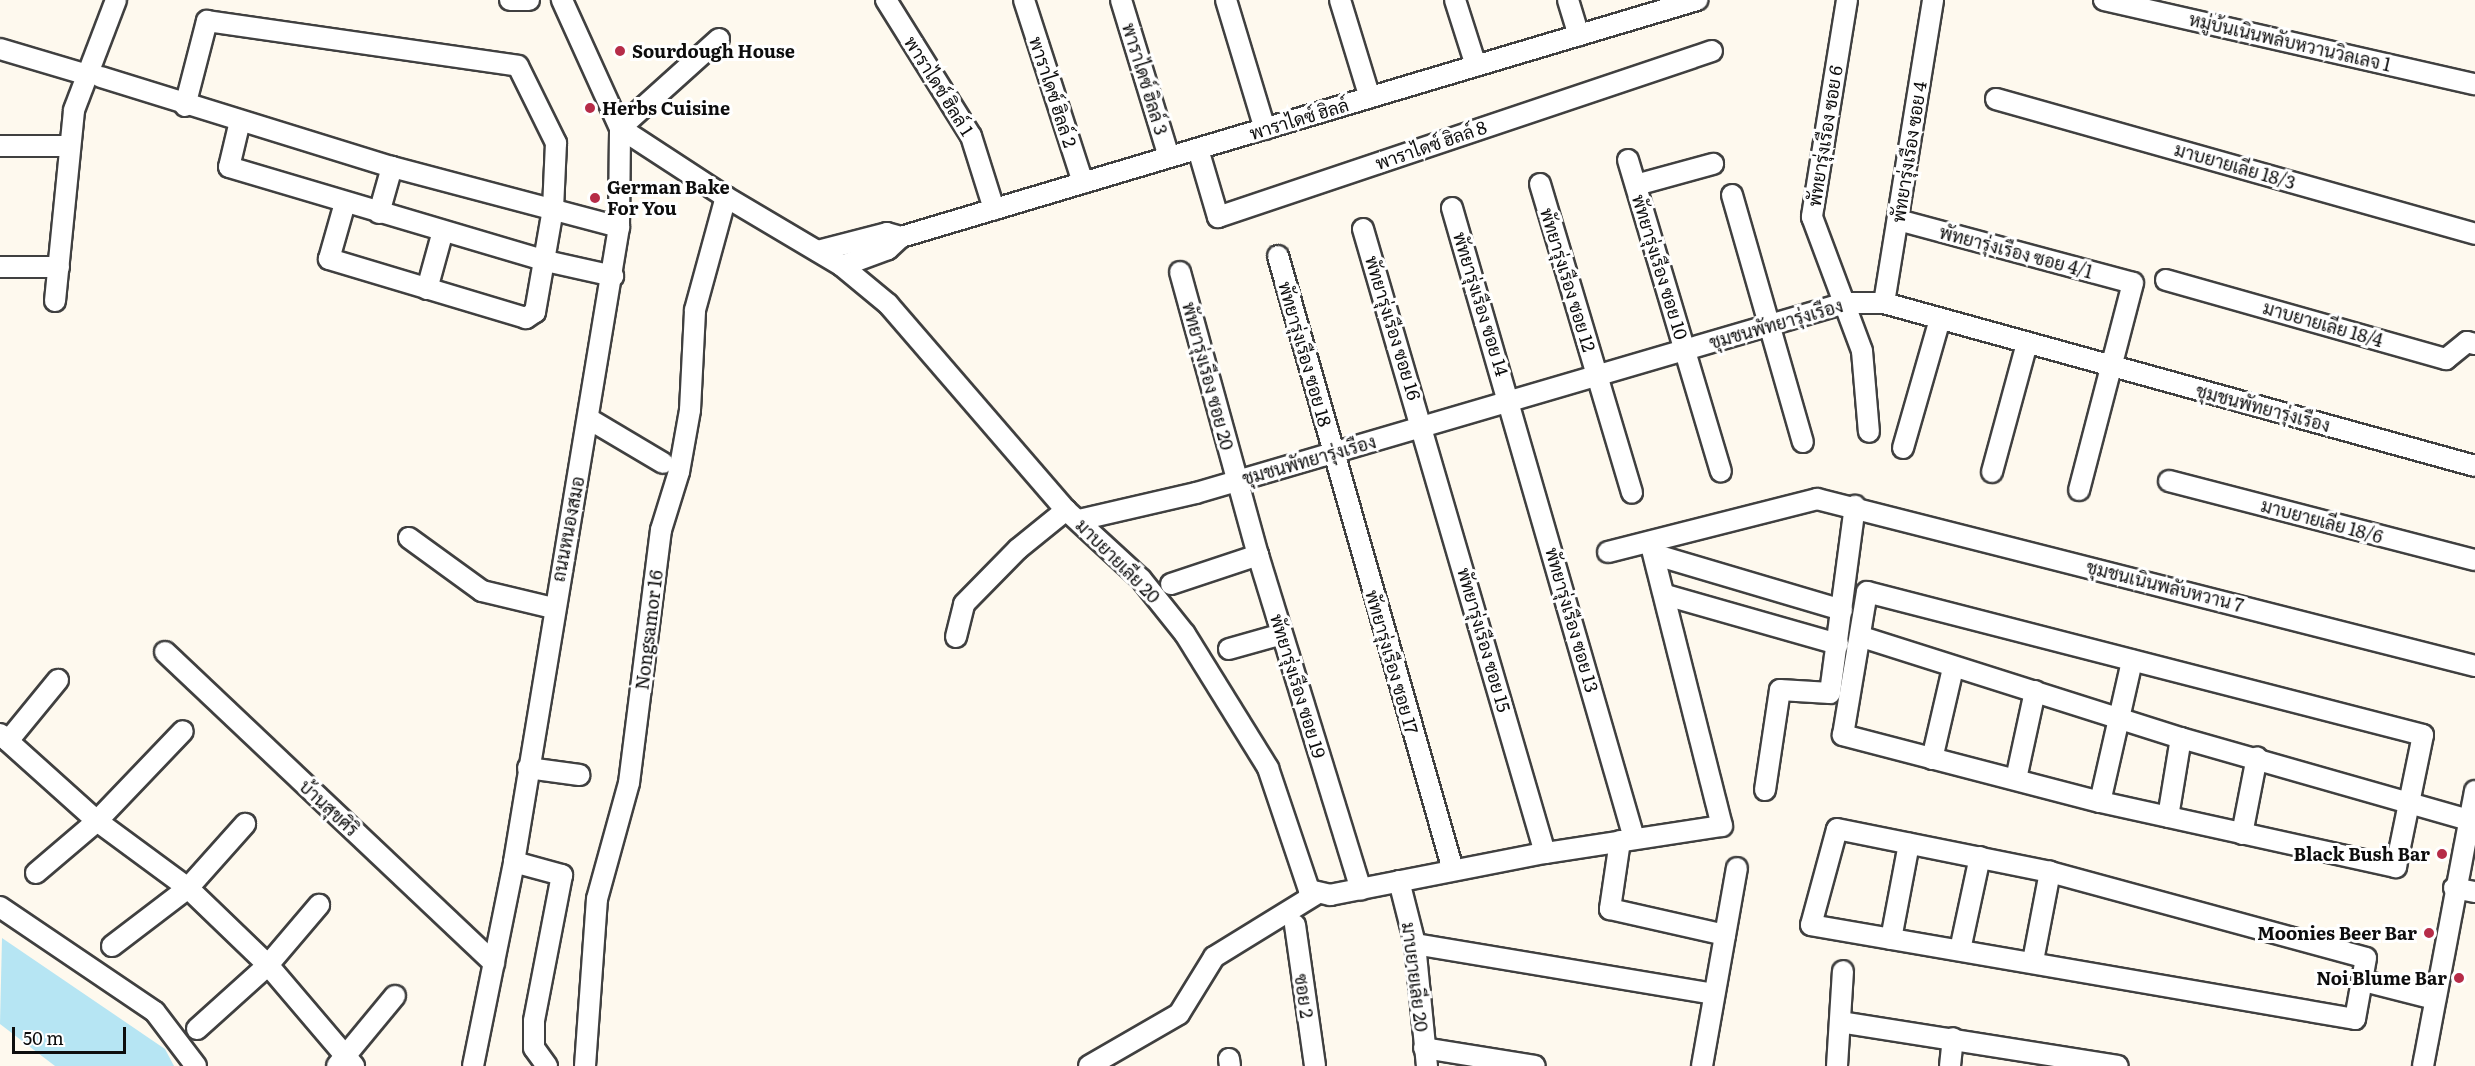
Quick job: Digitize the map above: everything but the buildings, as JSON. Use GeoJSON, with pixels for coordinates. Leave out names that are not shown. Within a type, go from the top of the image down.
{"type":"FeatureCollection","features":[{"type":"Feature","properties":{"kind":"street"},"geometry":{"type":"LineString","coordinates":[[55,301],[68,146],[74,110],[94,76],[116,0]]}},
{"type":"Feature","properties":{"kind":"street"},"geometry":{"type":"LineString","coordinates":[[510,0],[529,0]]}},
{"type":"Feature","properties":{"kind":"street","name":"ถนนหนองสมอ"},"geometry":{"type":"LineString","coordinates":[[473,1066],[514,862],[553,608],[589,419],[613,276],[618,226],[620,128],[562,0]]}},
{"type":"Feature","properties":{"kind":"street","name":"พาราไดซ์ ฮิลล์ 1"},"geometry":{"type":"LineString","coordinates":[[886,0],[971,136],[994,209]]}},
{"type":"Feature","properties":{"kind":"street","name":"พาราไดซ์ ฮิลล์ 2"},"geometry":{"type":"LineString","coordinates":[[1024,0],[1083,183]]}},
{"type":"Feature","properties":{"kind":"street","name":"พาราไดซ์ ฮิลล์ 3"},"geometry":{"type":"LineString","coordinates":[[1121,0],[1169,157]]}},
{"type":"Feature","properties":{"kind":"street"},"geometry":{"type":"LineString","coordinates":[[1226,0],[1265,129]]}},
{"type":"Feature","properties":{"kind":"street"},"geometry":{"type":"LineString","coordinates":[[1340,0],[1370,98]]}},
{"type":"Feature","properties":{"kind":"street"},"geometry":{"type":"LineString","coordinates":[[1455,0],[1476,66]]}},
{"type":"Feature","properties":{"kind":"street"},"geometry":{"type":"LineString","coordinates":[[1568,0],[1579,35]]}},
{"type":"Feature","properties":{"kind":"street","name":"พาราไดซ์ ฮิลล์"},"geometry":{"type":"LineString","coordinates":[[842,266],[888,249],[901,237],[1697,0]]}},
{"type":"Feature","properties":{"kind":"street","name":"พัทยารุ่งเรือง ซอย 6"},"geometry":{"type":"LineString","coordinates":[[1847,0],[1812,217],[1862,351],[1869,432]]}},
{"type":"Feature","properties":{"kind":"street","name":"พัทยารุ่งเรือง ซอย 4"},"geometry":{"type":"LineString","coordinates":[[1884,303],[1934,0]]}},
{"type":"Feature","properties":{"kind":"street","name":"หมู่บ้นเนินพลับหวานวิลเลจ 1"},"geometry":{"type":"LineString","coordinates":[[2104,0],[2475,84]]}},
{"type":"Feature","properties":{"kind":"street"},"geometry":{"type":"LineString","coordinates":[[185,106],[207,21],[519,66],[556,143],[553,209],[546,261],[535,312],[526,318],[329,259],[345,203]]}},
{"type":"Feature","properties":{"kind":"street"},"geometry":{"type":"LineString","coordinates":[[620,128],[719,39]]}},
{"type":"Feature","properties":{"kind":"street"},"geometry":{"type":"LineString","coordinates":[[0,49],[392,167],[618,226]]}},
{"type":"Feature","properties":{"kind":"street","name":"พาราไดซ์ ฮิลล์ 8"},"geometry":{"type":"LineString","coordinates":[[1198,148],[1218,217],[1712,51]]}},
{"type":"Feature","properties":{"kind":"street","name":"มาบยายเลีย 18/3"},"geometry":{"type":"LineString","coordinates":[[1996,99],[2475,234]]}},
{"type":"Feature","properties":{"kind":"street"},"geometry":{"type":"LineString","coordinates":[[240,121],[229,167],[546,261],[613,276]]}},
{"type":"Feature","properties":{"kind":"street","name":"มาบยายเลีย 20"},"geometry":{"type":"LineString","coordinates":[[620,128],[726,198],[842,266],[892,308],[1072,515],[1141,579],[1185,634],[1268,768],[1305,880],[1309,890],[1318,893]]}},
{"type":"Feature","properties":{"kind":"street"},"geometry":{"type":"LineString","coordinates":[[0,146],[68,146]]}},
{"type":"Feature","properties":{"kind":"street","name":"พัทยารุ่งเรือง ซอย 10"},"geometry":{"type":"LineString","coordinates":[[1628,160],[1721,471]]}},
{"type":"Feature","properties":{"kind":"street","name":"พัทยารุ่งเรือง ซอย 10"},"geometry":{"type":"LineString","coordinates":[[1636,185],[1713,164]]}},
{"type":"Feature","properties":{"kind":"street"},"geometry":{"type":"LineString","coordinates":[[379,213],[392,167]]}},
{"type":"Feature","properties":{"kind":"street","name":"พัทยารุ่งเรือง ซอย 12"},"geometry":{"type":"LineString","coordinates":[[1540,184],[1632,493]]}},
{"type":"Feature","properties":{"kind":"street"},"geometry":{"type":"LineString","coordinates":[[1732,195],[1771,324],[1803,442]]}},
{"type":"Feature","properties":{"kind":"street","name":"Nongsamor 16"},"geometry":{"type":"LineString","coordinates":[[585,1066],[597,899],[629,783],[661,530],[679,472],[690,410],[695,310],[726,198]]}},
{"type":"Feature","properties":{"kind":"street","name":"พัทยารุ่งเรือง ซอย 14"},"geometry":{"type":"LineString","coordinates":[[1452,208],[1510,401]]}},
{"type":"Feature","properties":{"kind":"street","name":"พัทยารุ่งเรือง ซอย 4/1"},"geometry":{"type":"LineString","coordinates":[[1898,220],[2133,283],[2111,366]]}},
{"type":"Feature","properties":{"kind":"street","name":"พัทยารุ่งเรือง ซอย 16"},"geometry":{"type":"LineString","coordinates":[[1363,229],[1422,426]]}},
{"type":"Feature","properties":{"kind":"street"},"geometry":{"type":"LineString","coordinates":[[427,290],[444,231]]}},
{"type":"Feature","properties":{"kind":"street","name":"พาราไดซ์ ฮิลล์"},"geometry":{"type":"LineString","coordinates":[[818,251],[887,233],[901,237]]}},
{"type":"Feature","properties":{"kind":"street","name":"พัทยารุ่งเรือง ซอย 18"},"geometry":{"type":"LineString","coordinates":[[1278,256],[1332,453]]}},
{"type":"Feature","properties":{"kind":"street"},"geometry":{"type":"LineString","coordinates":[[0,267],[59,267]]}},
{"type":"Feature","properties":{"kind":"street","name":"พัทยารุ่งเรือง ซอย 20"},"geometry":{"type":"LineString","coordinates":[[1180,272],[1236,481]]}},
{"type":"Feature","properties":{"kind":"street","name":"มาบยายเลีย 18/4"},"geometry":{"type":"LineString","coordinates":[[2166,280],[2446,359],[2467,342],[2475,344]]}},
{"type":"Feature","properties":{"kind":"street","name":"ชุมชนพัทยารุ่งเรือง"},"geometry":{"type":"LineString","coordinates":[[1072,515],[1236,481],[1845,303],[1884,303],[2475,466]]}},
{"type":"Feature","properties":{"kind":"street"},"geometry":{"type":"LineString","coordinates":[[1903,448],[1940,319]]}},
{"type":"Feature","properties":{"kind":"street"},"geometry":{"type":"LineString","coordinates":[[1992,472],[2027,343]]}},
{"type":"Feature","properties":{"kind":"street"},"geometry":{"type":"LineString","coordinates":[[2079,490],[2111,366]]}},
{"type":"Feature","properties":{"kind":"street","name":"พัทยารุ่งเรือง ซอย 13"},"geometry":{"type":"LineString","coordinates":[[1510,401],[1627,839]]}},
{"type":"Feature","properties":{"kind":"street"},"geometry":{"type":"LineString","coordinates":[[589,419],[663,463]]}},
{"type":"Feature","properties":{"kind":"street","name":"พัทยารุ่งเรือง ซอย 15"},"geometry":{"type":"LineString","coordinates":[[1422,426],[1545,854]]}},
{"type":"Feature","properties":{"kind":"street","name":"พัทยารุ่งเรือง ซอย 17"},"geometry":{"type":"LineString","coordinates":[[1332,453],[1453,870]]}},
{"type":"Feature","properties":{"kind":"street","name":"พัทยารุ่งเรือง ซอย 19"},"geometry":{"type":"LineString","coordinates":[[1236,481],[1361,890]]}},
{"type":"Feature","properties":{"kind":"street","name":"มาบยายเลีย 18/6"},"geometry":{"type":"LineString","coordinates":[[2169,481],[2475,560]]}},
{"type":"Feature","properties":{"kind":"street","name":"ชุมชนเนินพลับหวาน 7"},"geometry":{"type":"LineString","coordinates":[[1608,552],[1653,549],[1817,499],[1855,506],[2475,666]]}},
{"type":"Feature","properties":{"kind":"street"},"geometry":{"type":"LineString","coordinates":[[1765,790],[1780,690],[1830,693],[1855,506]]}},
{"type":"Feature","properties":{"kind":"street"},"geometry":{"type":"LineString","coordinates":[[956,637],[964,604],[1018,549],[1072,515]]}},
{"type":"Feature","properties":{"kind":"street"},"geometry":{"type":"LineString","coordinates":[[409,538],[482,591],[553,608]]}},
{"type":"Feature","properties":{"kind":"street"},"geometry":{"type":"LineString","coordinates":[[1093,1065],[1179,1014],[1214,957],[1318,893],[1329,895],[1361,890],[1453,870],[1627,839],[1722,826],[1653,549]]}},
{"type":"Feature","properties":{"kind":"street"},"geometry":{"type":"LineString","coordinates":[[1653,549],[1842,610]]}},
{"type":"Feature","properties":{"kind":"street"},"geometry":{"type":"LineString","coordinates":[[1171,584],[1258,555]]}},
{"type":"Feature","properties":{"kind":"street"},"geometry":{"type":"LineString","coordinates":[[1867,592],[2423,735],[2396,867],[2100,802],[1843,735],[1862,637],[1867,592]]}},
{"type":"Feature","properties":{"kind":"street"},"geometry":{"type":"LineString","coordinates":[[1666,595],[1838,644]]}},
{"type":"Feature","properties":{"kind":"street"},"geometry":{"type":"LineString","coordinates":[[1229,649],[1282,634]]}},
{"type":"Feature","properties":{"kind":"street"},"geometry":{"type":"LineString","coordinates":[[1862,637],[1953,668],[2035,691],[2181,738],[2257,757],[2472,821]]}},
{"type":"Feature","properties":{"kind":"street","name":"บ้านสุขศิริ"},"geometry":{"type":"LineString","coordinates":[[165,652],[494,963]]}},
{"type":"Feature","properties":{"kind":"street"},"geometry":{"type":"LineString","coordinates":[[2100,802],[2132,661]]}},
{"type":"Feature","properties":{"kind":"street"},"geometry":{"type":"LineString","coordinates":[[1932,759],[1953,668]]}},
{"type":"Feature","properties":{"kind":"street"},"geometry":{"type":"LineString","coordinates":[[58,680],[4,737],[97,821],[188,888],[268,965],[345,1063],[395,996]]}},
{"type":"Feature","properties":{"kind":"street"},"geometry":{"type":"LineString","coordinates":[[2016,779],[2035,691]]}},
{"type":"Feature","properties":{"kind":"street"},"geometry":{"type":"LineString","coordinates":[[36,873],[97,821],[183,731]]}},
{"type":"Feature","properties":{"kind":"street"},"geometry":{"type":"LineString","coordinates":[[2168,817],[2181,738]]}},
{"type":"Feature","properties":{"kind":"street"},"geometry":{"type":"LineString","coordinates":[[2242,834],[2257,757]]}},
{"type":"Feature","properties":{"kind":"street"},"geometry":{"type":"LineString","coordinates":[[528,768],[580,775]]}},
{"type":"Feature","properties":{"kind":"street"},"geometry":{"type":"LineString","coordinates":[[2423,1066],[2454,888],[2472,821],[2475,791]]}},
{"type":"Feature","properties":{"kind":"street"},"geometry":{"type":"LineString","coordinates":[[112,946],[188,888],[245,824]]}},
{"type":"Feature","properties":{"kind":"street"},"geometry":{"type":"LineString","coordinates":[[1837,829],[1980,857],[2050,872],[2366,958],[2364,981],[2355,1019],[2033,961],[1811,925],[1837,829]]}},
{"type":"Feature","properties":{"kind":"street"},"geometry":{"type":"LineString","coordinates":[[1627,839],[1610,909],[1725,935]]}},
{"type":"Feature","properties":{"kind":"street"},"geometry":{"type":"LineString","coordinates":[[1891,939],[1909,844]]}},
{"type":"Feature","properties":{"kind":"street"},"geometry":{"type":"LineString","coordinates":[[1960,950],[1980,857]]}},
{"type":"Feature","properties":{"kind":"street"},"geometry":{"type":"LineString","coordinates":[[514,862],[562,875],[534,1021],[534,1048],[547,1066]]}},
{"type":"Feature","properties":{"kind":"street"},"geometry":{"type":"LineString","coordinates":[[1702,1066],[1737,867]]}},
{"type":"Feature","properties":{"kind":"street"},"geometry":{"type":"LineString","coordinates":[[2033,961],[2050,872]]}},
{"type":"Feature","properties":{"kind":"street","name":"มาบยายเลีย 20"},"geometry":{"type":"LineString","coordinates":[[1399,881],[1415,944],[1426,1057]]}},
{"type":"Feature","properties":{"kind":"street"},"geometry":{"type":"LineString","coordinates":[[2454,888],[2475,892]]}},
{"type":"Feature","properties":{"kind":"street"},"geometry":{"type":"LineString","coordinates":[[197,1029],[268,965],[319,905]]}},
{"type":"Feature","properties":{"kind":"street"},"geometry":{"type":"LineString","coordinates":[[0,908],[155,1012],[196,1066]]}},
{"type":"Feature","properties":{"kind":"street","name":"ซอย 2"},"geometry":{"type":"LineString","coordinates":[[1295,926],[1315,1066]]}},
{"type":"Feature","properties":{"kind":"street"},"geometry":{"type":"LineString","coordinates":[[1415,944],[1714,994]]}},
{"type":"Feature","properties":{"kind":"street"},"geometry":{"type":"LineString","coordinates":[[1837,1066],[1843,971]]}},
{"type":"Feature","properties":{"kind":"street"},"geometry":{"type":"LineString","coordinates":[[2364,981],[2434,999]]}},
{"type":"Feature","properties":{"kind":"street"},"geometry":{"type":"LineString","coordinates":[[1840,1022],[1953,1038],[2118,1066]]}},
{"type":"Feature","properties":{"kind":"street"},"geometry":{"type":"LineString","coordinates":[[1950,1066],[1953,1038]]}},
{"type":"Feature","properties":{"kind":"street"},"geometry":{"type":"LineString","coordinates":[[1426,1057],[1535,1066]]}},
{"type":"Feature","properties":{"kind":"water"},"geometry":{"type":"Polygon","coordinates":[[[2,938],[165,1049],[174,1066],[55,1066],[0,1024],[2,938]]]}},
{"type":"Feature","properties":{"kind":"place","name":"Sourdough House"},"geometry":{"type":"Point","coordinates":[620,51]}},
{"type":"Feature","properties":{"kind":"place","name":"Herbs Cuisine"},"geometry":{"type":"Point","coordinates":[590,108]}},
{"type":"Feature","properties":{"kind":"place","name":"German Bake For You"},"geometry":{"type":"Point","coordinates":[595,198]}},
{"type":"Feature","properties":{"kind":"place","name":"Black Bush Bar"},"geometry":{"type":"Point","coordinates":[2442,854]}},
{"type":"Feature","properties":{"kind":"place","name":"Moonies Beer Bar"},"geometry":{"type":"Point","coordinates":[2429,933]}},
{"type":"Feature","properties":{"kind":"place","name":"Noi Blume Bar"},"geometry":{"type":"Point","coordinates":[2459,978]}}]}
